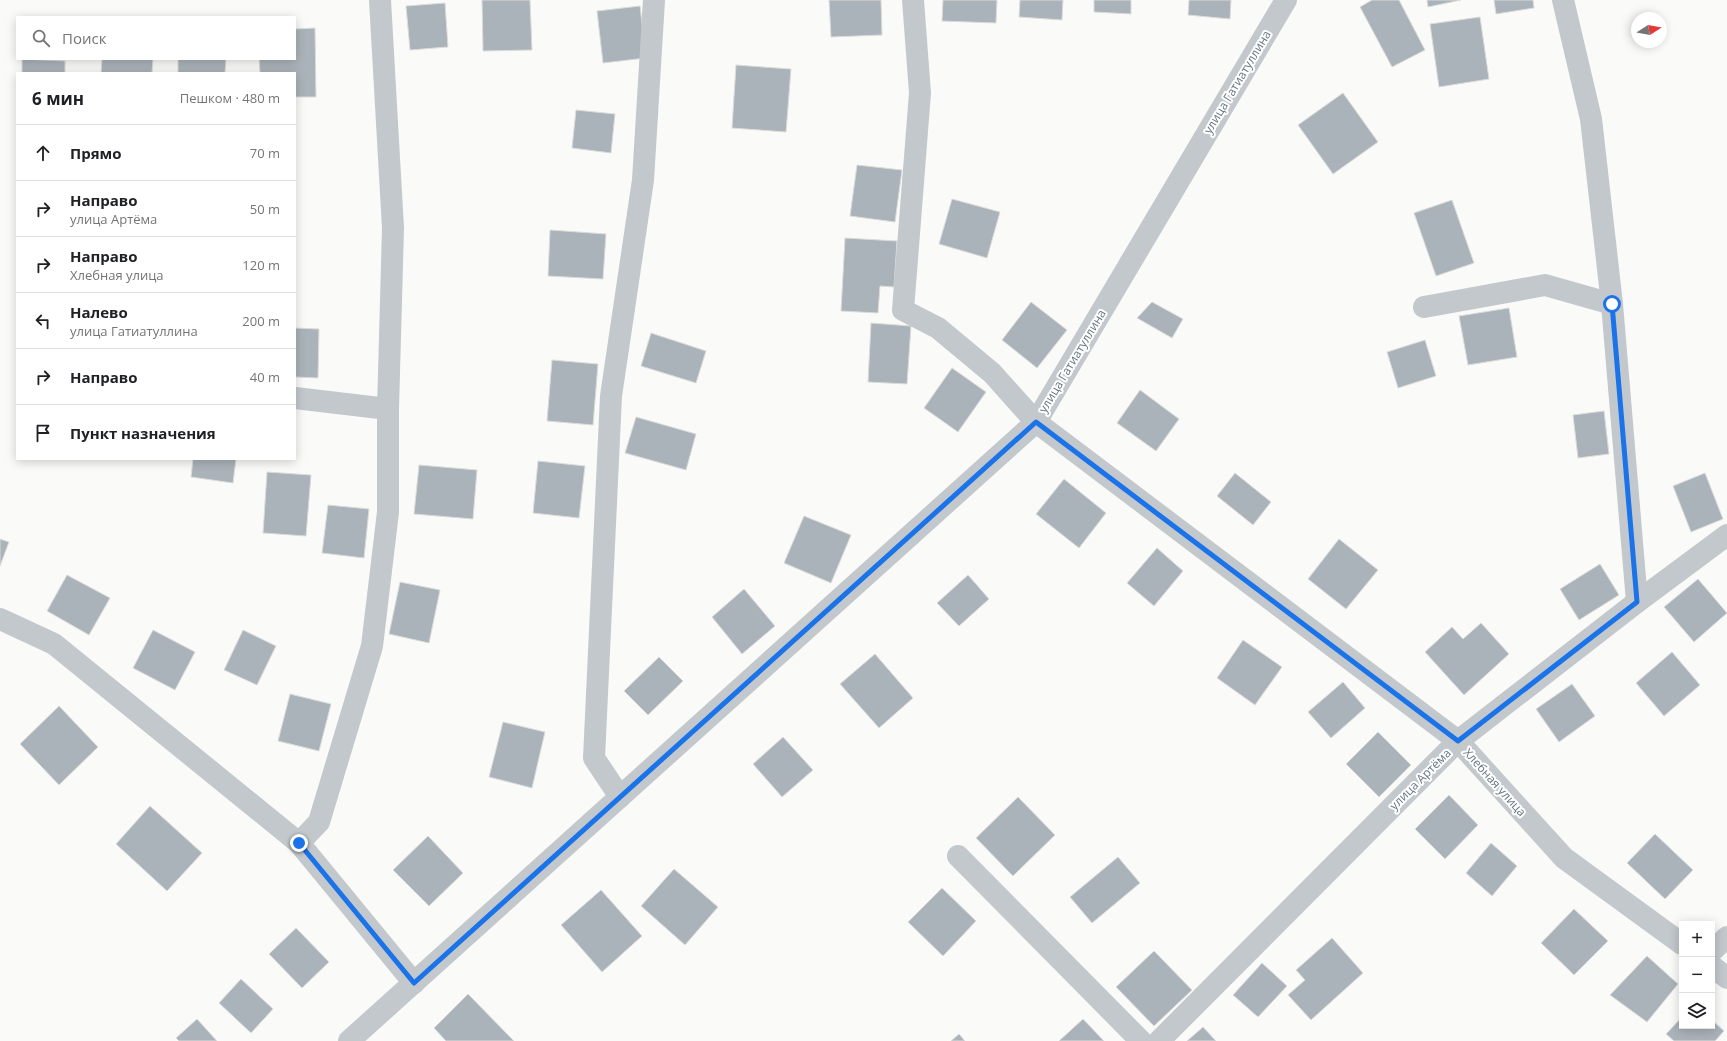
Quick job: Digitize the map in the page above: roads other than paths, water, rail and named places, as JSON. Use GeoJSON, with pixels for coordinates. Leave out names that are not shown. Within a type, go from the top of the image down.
{"type":"FeatureCollection","features":[{"type":"Feature","properties":{"kind":"street"},"geometry":{"type":"LineString","coordinates":[[299,843],[319,822],[372,646],[388,512],[388,409],[393,228],[380,0]]}},
{"type":"Feature","properties":{"kind":"street"},"geometry":{"type":"LineString","coordinates":[[620,798],[594,758],[611,396],[643,180],[654,0]]}},
{"type":"Feature","properties":{"kind":"street","name":"Хлебная улица"},"geometry":{"type":"LineString","coordinates":[[913,0],[920,93],[903,310],[938,328],[992,373],[1036,422],[1458,741],[1564,858],[1679,942]]}},
{"type":"Feature","properties":{"kind":"street","name":"улица Гатиатуллина"},"geometry":{"type":"LineString","coordinates":[[362,1037],[414,983],[1036,422],[1286,0]]}},
{"type":"Feature","properties":{"kind":"street"},"geometry":{"type":"LineString","coordinates":[[1563,0],[1591,119],[1612,304],[1637,602]]}},
{"type":"Feature","properties":{"kind":"street"},"geometry":{"type":"LineString","coordinates":[[1424,307],[1545,285],[1612,304]]}},
{"type":"Feature","properties":{"kind":"street"},"geometry":{"type":"LineString","coordinates":[[296,398],[388,409]]}},
{"type":"Feature","properties":{"kind":"street","name":"улица Артёма"},"geometry":{"type":"LineString","coordinates":[[1159,1041],[1458,741],[1637,602],[1727,535]]}},
{"type":"Feature","properties":{"kind":"street"},"geometry":{"type":"LineString","coordinates":[[0,619],[54,644],[299,843],[414,983]]}},
{"type":"Feature","properties":{"kind":"street"},"geometry":{"type":"LineString","coordinates":[[958,856],[1141,1041]]}},
{"type":"Feature","properties":{"kind":"street"},"geometry":{"type":"LineString","coordinates":[[1715,948],[1727,937]]}},
{"type":"Feature","properties":{"kind":"street"},"geometry":{"type":"LineString","coordinates":[[1715,968],[1727,978]]}}]}
